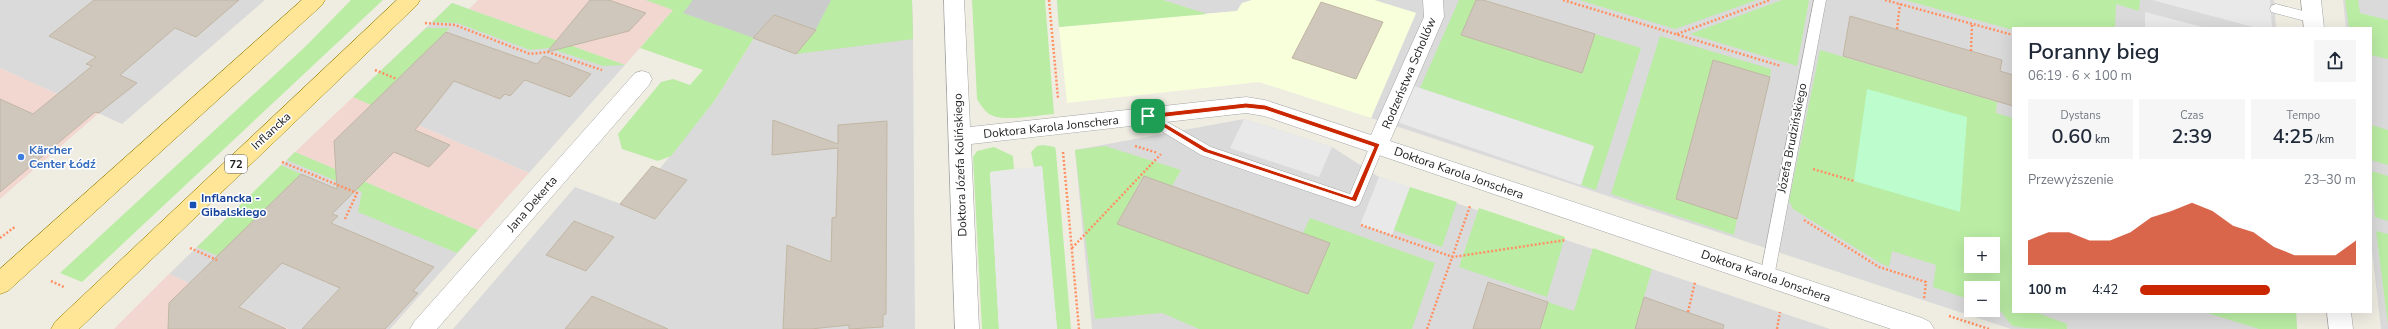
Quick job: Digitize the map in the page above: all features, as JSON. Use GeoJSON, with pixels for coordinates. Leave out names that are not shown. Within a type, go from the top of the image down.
{"type":"FeatureCollection","features":[{"type":"Feature","properties":{"kind":"main road"},"geometry":{"type":"LineString","coordinates":[[0,284],[315,0]]}},
{"type":"Feature","properties":{"kind":"main road","name":"Inflancka"},"geometry":{"type":"LineString","coordinates":[[63,329],[410,0]]}},
{"type":"Feature","properties":{"kind":"street","name":"Doktora Józefa Kolińskiego"},"geometry":{"type":"LineString","coordinates":[[954,0],[967,329]]}},
{"type":"Feature","properties":{"kind":"street","name":"Rodzeństwa Schollów"},"geometry":{"type":"LineString","coordinates":[[1377,145],[1434,17],[1433,0]]}},
{"type":"Feature","properties":{"kind":"street","name":"Jana Dekerta"},"geometry":{"type":"LineString","coordinates":[[422,329],[642,79]]}},
{"type":"Feature","properties":{"kind":"street","name":"Doktora Karola Jonschera"},"geometry":{"type":"LineString","coordinates":[[959,137],[1246,105],[1265,108],[1922,329]]}},
{"type":"Feature","properties":{"kind":"street"},"geometry":{"type":"LineString","coordinates":[[2339,313],[2341,329]]}},
{"type":"Feature","properties":{"kind":"lane","name":"Józefa Brudzińskiego"},"geometry":{"type":"LineString","coordinates":[[1767,277],[1820,0]]}},
{"type":"Feature","properties":{"kind":"lane"},"geometry":{"type":"LineString","coordinates":[[2276,9],[2313,15]]}},
{"type":"Feature","properties":{"kind":"lane"},"geometry":{"type":"LineString","coordinates":[[1148,116],[1206,151],[1354,200],[1377,145]]}},
{"type":"Feature","properties":{"kind":"path"},"geometry":{"type":"LineString","coordinates":[[1049,0],[1079,329]]}},
{"type":"Feature","properties":{"kind":"path"},"geometry":{"type":"LineString","coordinates":[[1563,0],[1805,73]]}},
{"type":"Feature","properties":{"kind":"path"},"geometry":{"type":"LineString","coordinates":[[1676,34],[1770,0]]}},
{"type":"Feature","properties":{"kind":"path"},"geometry":{"type":"LineString","coordinates":[[1885,0],[2012,35]]}},
{"type":"Feature","properties":{"kind":"path"},"geometry":{"type":"LineString","coordinates":[[1897,29],[1900,4]]}},
{"type":"Feature","properties":{"kind":"path"},"geometry":{"type":"LineString","coordinates":[[420,22],[429,25],[455,25],[530,54],[548,52],[602,70]]}},
{"type":"Feature","properties":{"kind":"path"},"geometry":{"type":"LineString","coordinates":[[1971,51],[1972,24]]}},
{"type":"Feature","properties":{"kind":"path"},"geometry":{"type":"LineString","coordinates":[[371,69],[397,79]]}},
{"type":"Feature","properties":{"kind":"path"},"geometry":{"type":"LineString","coordinates":[[1072,248],[1161,154]]}},
{"type":"Feature","properties":{"kind":"path"},"geometry":{"type":"LineString","coordinates":[[277,160],[357,193],[345,219]]}},
{"type":"Feature","properties":{"kind":"path"},"geometry":{"type":"LineString","coordinates":[[1788,162],[1854,181]]}},
{"type":"Feature","properties":{"kind":"path"},"geometry":{"type":"LineString","coordinates":[[1428,329],[1478,179]]}},
{"type":"Feature","properties":{"kind":"path"},"geometry":{"type":"LineString","coordinates":[[1780,204],[1879,267],[1926,282],[1924,301]]}},
{"type":"Feature","properties":{"kind":"path"},"geometry":{"type":"LineString","coordinates":[[1453,257],[1574,238]]}},
{"type":"Feature","properties":{"kind":"path"},"geometry":{"type":"LineString","coordinates":[[188,247],[217,260]]}},
{"type":"Feature","properties":{"kind":"path"},"geometry":{"type":"LineString","coordinates":[[1688,312],[1696,276]]}},
{"type":"Feature","properties":{"kind":"path"},"geometry":{"type":"LineString","coordinates":[[51,281],[65,288]]}},
{"type":"Feature","properties":{"kind":"path"},"geometry":{"type":"LineString","coordinates":[[1777,329],[1780,310]]}},
{"type":"Feature","properties":{"kind":"path"},"geometry":{"type":"LineString","coordinates":[[1946,315],[1989,329]]}},
{"type":"Feature","properties":{"kind":"shaded area"},"geometry":{"type":"Polygon","coordinates":[[[0,0],[265,0],[122,124],[0,68],[0,0]]]}},
{"type":"Feature","properties":{"kind":"shaded area"},"geometry":{"type":"Polygon","coordinates":[[[478,0],[646,0],[673,10],[625,65],[469,9],[478,0]]]}},
{"type":"Feature","properties":{"kind":"shaded area"},"geometry":{"type":"Polygon","coordinates":[[[646,0],[912,0],[913,39],[796,54],[646,0]]]}},
{"type":"Feature","properties":{"kind":"shaded area"},"geometry":{"type":"Polygon","coordinates":[[[1057,0],[1252,0],[1242,3],[1237,11],[1059,27],[1057,0]]]}},
{"type":"Feature","properties":{"kind":"shaded area"},"geometry":{"type":"Polygon","coordinates":[[[1252,0],[1374,0],[1416,13],[1371,118],[1259,82],[1067,103],[1059,27],[1237,11],[1242,3],[1252,0]]]}},
{"type":"Feature","properties":{"kind":"shaded area"},"geometry":{"type":"Polygon","coordinates":[[[1374,0],[2274,0],[2276,27],[2012,27],[2012,313],[2296,313],[2297,329],[2011,329],[1975,317],[2000,317],[2000,281],[1964,281],[1964,314],[1371,118],[1416,13],[1374,0]]]}},
{"type":"Feature","properties":{"kind":"shaded area"},"geometry":{"type":"Polygon","coordinates":[[[2152,0],[2270,0],[2272,27],[2253,27],[2152,0]]]}},
{"type":"Feature","properties":{"kind":"shaded area"},"geometry":{"type":"Polygon","coordinates":[[[2343,0],[2388,0],[2388,329],[2381,329],[2372,251],[2372,27],[2346,27],[2343,0]]]}},
{"type":"Feature","properties":{"kind":"shaded area"},"geometry":{"type":"Polygon","coordinates":[[[452,3],[625,65],[529,173],[353,97],[452,3]]]}},
{"type":"Feature","properties":{"kind":"shaded area"},"geometry":{"type":"Polygon","coordinates":[[[2145,12],[2202,27],[2145,27],[2145,12]]]}},
{"type":"Feature","properties":{"kind":"shaded area"},"geometry":{"type":"Polygon","coordinates":[[[754,38],[796,54],[913,39],[915,329],[453,329],[575,187],[629,207],[715,100],[754,38]]]}},
{"type":"Feature","properties":{"kind":"shaded area"},"geometry":{"type":"Polygon","coordinates":[[[0,68],[99,113],[0,199],[0,68]]]}},
{"type":"Feature","properties":{"kind":"shaded area"},"geometry":{"type":"Polygon","coordinates":[[[1411,85],[1594,146],[1581,185],[1394,121],[1411,85]]]}},
{"type":"Feature","properties":{"kind":"shaded area"},"geometry":{"type":"Polygon","coordinates":[[[353,97],[529,173],[478,230],[295,152],[353,97]]]}},
{"type":"Feature","properties":{"kind":"shaded area"},"geometry":{"type":"Polygon","coordinates":[[[1244,119],[1332,147],[1379,177],[1830,329],[1092,329],[1075,150],[1244,119]]]}},
{"type":"Feature","properties":{"kind":"shaded area"},"geometry":{"type":"Polygon","coordinates":[[[1244,119],[1332,147],[1319,177],[1230,148],[1244,119]]]}},
{"type":"Feature","properties":{"kind":"shaded area"},"geometry":{"type":"Polygon","coordinates":[[[295,152],[478,230],[390,329],[288,329],[169,274],[295,152]]]}},
{"type":"Feature","properties":{"kind":"shaded area"},"geometry":{"type":"Polygon","coordinates":[[[1042,166],[1057,329],[999,329],[990,172],[1042,166]]]}},
{"type":"Feature","properties":{"kind":"shaded area"},"geometry":{"type":"Polygon","coordinates":[[[1379,177],[1410,187],[1392,235],[1360,225],[1379,177]]]}},
{"type":"Feature","properties":{"kind":"shaded area"},"geometry":{"type":"Polygon","coordinates":[[[169,274],[288,329],[114,329],[169,274]]]}},
{"type":"Feature","properties":{"kind":"green space"},"geometry":{"type":"Polygon","coordinates":[[[351,0],[383,0],[82,282],[60,273],[307,45],[351,0]]]}},
{"type":"Feature","properties":{"kind":"green space"},"geometry":{"type":"Polygon","coordinates":[[[646,0],[693,0],[683,13],[754,38],[715,100],[671,156],[658,161],[622,149],[618,134],[661,82],[673,79],[690,85],[703,70],[640,48],[673,10],[646,0]]]}},
{"type":"Feature","properties":{"kind":"green space"},"geometry":{"type":"Polygon","coordinates":[[[831,0],[912,0],[913,39],[796,54],[815,31],[831,0]]]}},
{"type":"Feature","properties":{"kind":"green space"},"geometry":{"type":"Polygon","coordinates":[[[972,0],[1045,0],[1054,114],[1022,118],[1004,118],[991,115],[981,105],[977,99],[972,0]]]}},
{"type":"Feature","properties":{"kind":"green space"},"geometry":{"type":"Polygon","coordinates":[[[1057,0],[1163,0],[1207,14],[1059,27],[1057,0]]]}},
{"type":"Feature","properties":{"kind":"green space"},"geometry":{"type":"Polygon","coordinates":[[[1459,0],[1476,0],[1461,35],[1582,73],[1595,34],[1641,48],[1596,190],[1581,185],[1594,146],[1420,88],[1459,0]]]}},
{"type":"Feature","properties":{"kind":"green space"},"geometry":{"type":"Polygon","coordinates":[[[1579,0],[1757,0],[1675,29],[1579,0]]]}},
{"type":"Feature","properties":{"kind":"green space"},"geometry":{"type":"Polygon","coordinates":[[[1782,0],[1809,0],[1797,66],[1690,34],[1782,0]]]}},
{"type":"Feature","properties":{"kind":"green space"},"geometry":{"type":"Polygon","coordinates":[[[1905,0],[2140,0],[2139,11],[2116,4],[2115,27],[2012,27],[2012,30],[1905,0]]]}},
{"type":"Feature","properties":{"kind":"green space"},"geometry":{"type":"Polygon","coordinates":[[[2345,0],[2358,0],[2360,13],[2388,20],[2388,59],[2372,55],[2372,27],[2349,27],[2345,0]]]}},
{"type":"Feature","properties":{"kind":"green space"},"geometry":{"type":"Polygon","coordinates":[[[452,3],[625,65],[603,66],[549,48],[530,50],[457,23],[432,22],[452,3]]]}},
{"type":"Feature","properties":{"kind":"green space"},"geometry":{"type":"Polygon","coordinates":[[[426,28],[450,28],[371,105],[353,97],[426,28]]]}},
{"type":"Feature","properties":{"kind":"green space"},"geometry":{"type":"Polygon","coordinates":[[[1660,36],[1771,69],[1770,77],[1713,60],[1677,199],[1737,219],[1734,235],[1611,194],[1660,36]]]}},
{"type":"Feature","properties":{"kind":"green space"},"geometry":{"type":"Polygon","coordinates":[[[1820,50],[1997,102],[1996,113],[2012,118],[2012,313],[2038,313],[2067,324],[2067,329],[2018,327],[2010,324],[2000,310],[2000,281],[1964,281],[1964,298],[1933,287],[1936,265],[1892,251],[1889,267],[1880,263],[1793,209],[1789,201],[1820,50]]]}},
{"type":"Feature","properties":{"kind":"green space"},"geometry":{"type":"Polygon","coordinates":[[[1867,89],[1967,117],[1960,212],[1854,181],[1867,89]]]}},
{"type":"Feature","properties":{"kind":"green space"},"geometry":{"type":"Polygon","coordinates":[[[2372,125],[2388,130],[2388,165],[2372,160],[2372,125]]]}},
{"type":"Feature","properties":{"kind":"green space"},"geometry":{"type":"Polygon","coordinates":[[[1043,145],[1055,147],[1056,152],[1071,329],[1057,329],[1042,166],[1034,167],[1031,152],[1037,146],[1043,145]]]}},
{"type":"Feature","properties":{"kind":"green space"},"geometry":{"type":"Polygon","coordinates":[[[1105,146],[1181,170],[1172,186],[1143,176],[1117,224],[1307,294],[1330,243],[1303,233],[1310,218],[1435,263],[1412,329],[1199,329],[1162,313],[1095,319],[1075,150],[1105,146]]]}},
{"type":"Feature","properties":{"kind":"green space"},"geometry":{"type":"Polygon","coordinates":[[[994,147],[1013,156],[1014,169],[990,172],[999,329],[982,329],[973,157],[977,151],[994,147]]]}},
{"type":"Feature","properties":{"kind":"green space"},"geometry":{"type":"Polygon","coordinates":[[[295,152],[478,230],[457,253],[358,212],[362,192],[287,160],[295,152]]]}},
{"type":"Feature","properties":{"kind":"green space"},"geometry":{"type":"Polygon","coordinates":[[[281,165],[301,174],[218,256],[197,247],[281,165]]]}},
{"type":"Feature","properties":{"kind":"green space"},"geometry":{"type":"Polygon","coordinates":[[[2372,171],[2388,176],[2388,221],[2375,217],[2372,171]]]}},
{"type":"Feature","properties":{"kind":"green space"},"geometry":{"type":"Polygon","coordinates":[[[1410,187],[1457,202],[1442,247],[1393,230],[1410,187]]]}},
{"type":"Feature","properties":{"kind":"green space"},"geometry":{"type":"Polygon","coordinates":[[[1479,208],[1565,237],[1547,297],[1459,267],[1479,208]]]}},
{"type":"Feature","properties":{"kind":"green space"},"geometry":{"type":"Polygon","coordinates":[[[2376,231],[2388,234],[2388,325],[2376,231]]]}},
{"type":"Feature","properties":{"kind":"green space"},"geometry":{"type":"Polygon","coordinates":[[[1593,248],[1652,269],[1635,329],[1540,329],[1548,302],[1574,311],[1593,248]]]}},
{"type":"Feature","properties":{"kind":"green space"},"geometry":{"type":"Polygon","coordinates":[[[2207,313],[2296,313],[2297,329],[2259,329],[2207,313]]]}},
{"type":"Feature","properties":{"kind":"building"},"geometry":{"type":"Polygon","coordinates":[[[94,0],[239,0],[196,37],[175,28],[120,75],[137,83],[99,113],[95,112],[0,192],[0,99],[33,114],[92,66],[86,64],[96,57],[49,36],[94,0]]]}},
{"type":"Feature","properties":{"kind":"building"},"geometry":{"type":"Polygon","coordinates":[[[590,0],[609,0],[646,13],[629,31],[547,52],[590,0]]]}},
{"type":"Feature","properties":{"kind":"building"},"geometry":{"type":"Polygon","coordinates":[[[1476,0],[1483,0],[1595,34],[1582,73],[1461,35],[1476,0]]]}},
{"type":"Feature","properties":{"kind":"building"},"geometry":{"type":"Polygon","coordinates":[[[1321,2],[1383,22],[1356,79],[1292,58],[1321,2]]]}},
{"type":"Feature","properties":{"kind":"building"},"geometry":{"type":"Polygon","coordinates":[[[774,15],[816,30],[796,54],[753,38],[774,15]]]}},
{"type":"Feature","properties":{"kind":"building"},"geometry":{"type":"Polygon","coordinates":[[[1850,16],[2002,60],[2000,71],[2012,75],[2012,106],[1843,56],[1850,16]]]}},
{"type":"Feature","properties":{"kind":"building"},"geometry":{"type":"Polygon","coordinates":[[[446,32],[537,64],[544,56],[591,74],[570,97],[525,80],[510,96],[505,94],[500,99],[454,81],[415,130],[450,145],[429,167],[394,152],[332,214],[338,216],[331,223],[434,267],[413,291],[418,293],[385,329],[302,329],[340,288],[282,263],[239,307],[286,329],[168,329],[169,303],[301,174],[337,189],[334,141],[446,32]]]}},
{"type":"Feature","properties":{"kind":"building"},"geometry":{"type":"Polygon","coordinates":[[[1713,60],[1770,77],[1737,219],[1676,199],[1713,60]]]}},
{"type":"Feature","properties":{"kind":"building"},"geometry":{"type":"Polygon","coordinates":[[[773,120],[838,144],[838,125],[887,121],[886,314],[883,315],[883,327],[849,329],[849,325],[811,329],[783,329],[787,245],[831,262],[832,218],[836,217],[838,148],[772,155],[773,120]]]}},
{"type":"Feature","properties":{"kind":"building"},"geometry":{"type":"Polygon","coordinates":[[[652,166],[687,180],[655,219],[620,204],[652,166]]]}},
{"type":"Feature","properties":{"kind":"building"},"geometry":{"type":"Polygon","coordinates":[[[1144,176],[1330,243],[1308,294],[1117,224],[1144,176]]]}},
{"type":"Feature","properties":{"kind":"building"},"geometry":{"type":"Polygon","coordinates":[[[574,221],[614,237],[586,271],[546,255],[574,221]]]}},
{"type":"Feature","properties":{"kind":"building"},"geometry":{"type":"Polygon","coordinates":[[[1488,282],[1548,302],[1540,329],[1473,329],[1488,282]]]}},
{"type":"Feature","properties":{"kind":"building"},"geometry":{"type":"Polygon","coordinates":[[[592,296],[668,329],[565,329],[592,296]]]}},
{"type":"Feature","properties":{"kind":"building"},"geometry":{"type":"Polygon","coordinates":[[[1644,297],[1724,325],[1723,329],[1635,329],[1644,297]]]}},
{"type":"Feature","properties":{"kind":"place","name":"Kärcher Center Łódź"},"geometry":{"type":"Point","coordinates":[21,157]}},
{"type":"Feature","properties":{"kind":"place","name":"Inflancka - Gibalskiego"},"geometry":{"type":"Point","coordinates":[193,205]}},
{"type":"Feature","properties":{"kind":"route"},"geometry":{"type":"LineString","coordinates":[[1246,105],[1265,108],[1377,145],[1354,200],[1206,151],[1148,116],[1246,105]]}}]}
